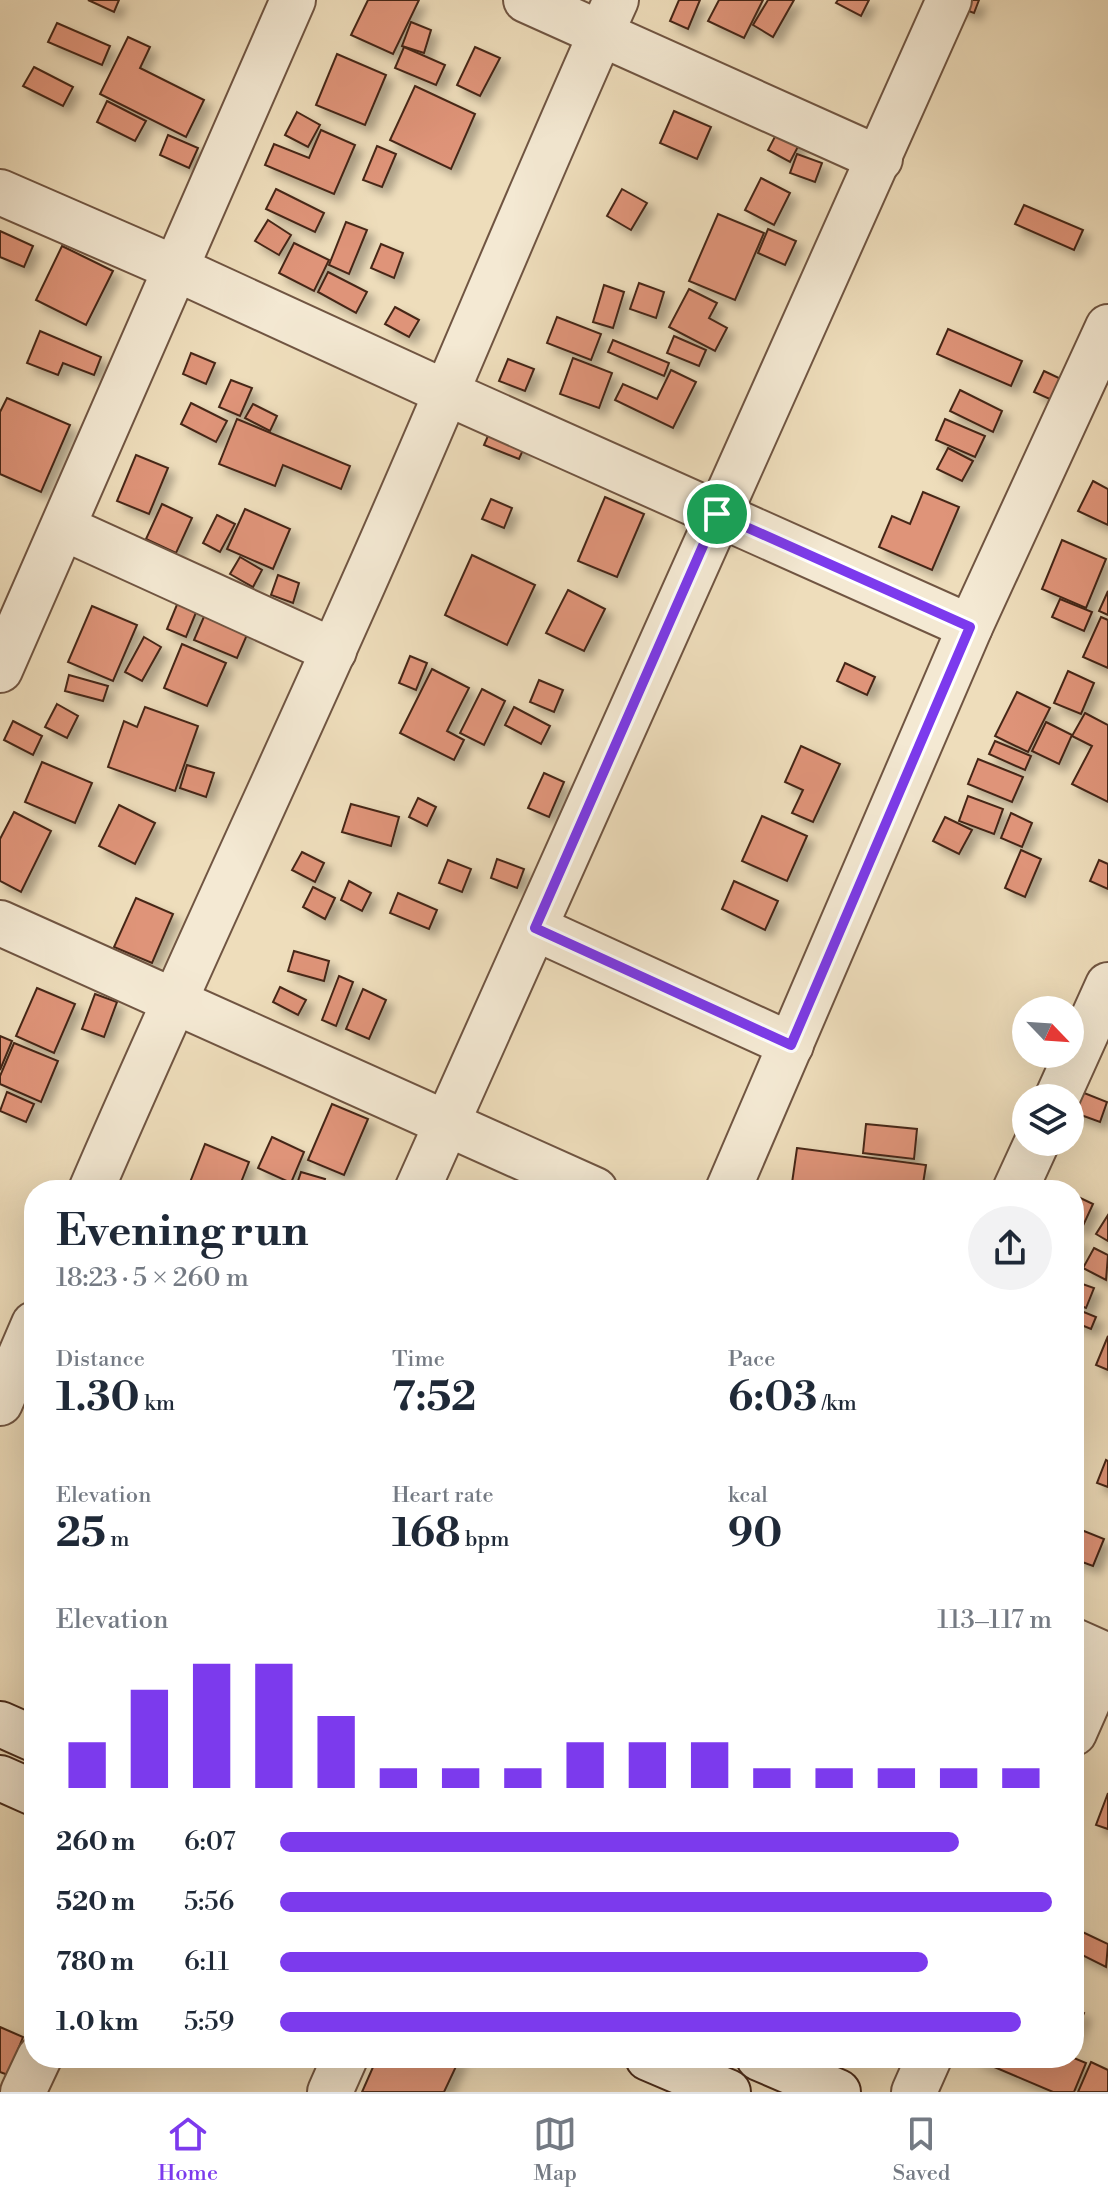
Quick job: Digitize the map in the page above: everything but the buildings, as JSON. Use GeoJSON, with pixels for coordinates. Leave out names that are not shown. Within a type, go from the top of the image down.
{"type":"FeatureCollection","features":[{"type":"Feature","properties":{"kind":"street"},"geometry":{"type":"LineString","coordinates":[[0,670],[293,0]]}},
{"type":"Feature","properties":{"kind":"street"},"geometry":{"type":"LineString","coordinates":[[526,0],[608,16],[880,159]]}},
{"type":"Feature","properties":{"kind":"street"},"geometry":{"type":"LineString","coordinates":[[421,1180],[949,0]]}},
{"type":"Feature","properties":{"kind":"street"},"geometry":{"type":"LineString","coordinates":[[95,1180],[173,1000],[334,651],[608,16]]}},
{"type":"Feature","properties":{"kind":"street"},"geometry":{"type":"LineString","coordinates":[[0,192],[970,627]]}},
{"type":"Feature","properties":{"kind":"street"},"geometry":{"type":"LineString","coordinates":[[732,1180],[970,627],[1108,327]]}},
{"type":"Feature","properties":{"kind":"street"},"geometry":{"type":"LineString","coordinates":[[64,528],[334,651]]}},
{"type":"Feature","properties":{"kind":"street"},"geometry":{"type":"LineString","coordinates":[[0,923],[574,1180]]}},
{"type":"Feature","properties":{"kind":"street"},"geometry":{"type":"LineString","coordinates":[[535,928],[791,1045]]}},
{"type":"Feature","properties":{"kind":"street"},"geometry":{"type":"LineString","coordinates":[[1064,1084],[1105,999]]}},
{"type":"Feature","properties":{"kind":"street"},"geometry":{"type":"LineString","coordinates":[[1020,1180],[1031,1156]]}},
{"type":"Feature","properties":{"kind":"street"},"geometry":{"type":"LineString","coordinates":[[0,1403],[24,1347]]}},
{"type":"Feature","properties":{"kind":"street"},"geometry":{"type":"LineString","coordinates":[[1084,1645],[1108,1656],[1084,1710]]}},
{"type":"Feature","properties":{"kind":"street"},"geometry":{"type":"LineString","coordinates":[[0,1724],[24,1735]]}},
{"type":"Feature","properties":{"kind":"street"},"geometry":{"type":"LineString","coordinates":[[0,1778],[24,1789]]}},
{"type":"Feature","properties":{"kind":"street"},"geometry":{"type":"LineString","coordinates":[[23,2092],[34,2068]]}},
{"type":"Feature","properties":{"kind":"street"},"geometry":{"type":"LineString","coordinates":[[330,2092],[341,2068]]}},
{"type":"Feature","properties":{"kind":"street"},"geometry":{"type":"LineString","coordinates":[[672,2068],[728,2092]]}},
{"type":"Feature","properties":{"kind":"street"},"geometry":{"type":"LineString","coordinates":[[782,2068],[838,2092]]}},
{"type":"Feature","properties":{"kind":"street"},"geometry":{"type":"LineString","coordinates":[[914,2092],[925,2068]]}},
{"type":"Feature","properties":{"kind":"route"},"geometry":{"type":"LineString","coordinates":[[717,514],[970,627],[791,1045],[535,928],[717,514]]}}]}
